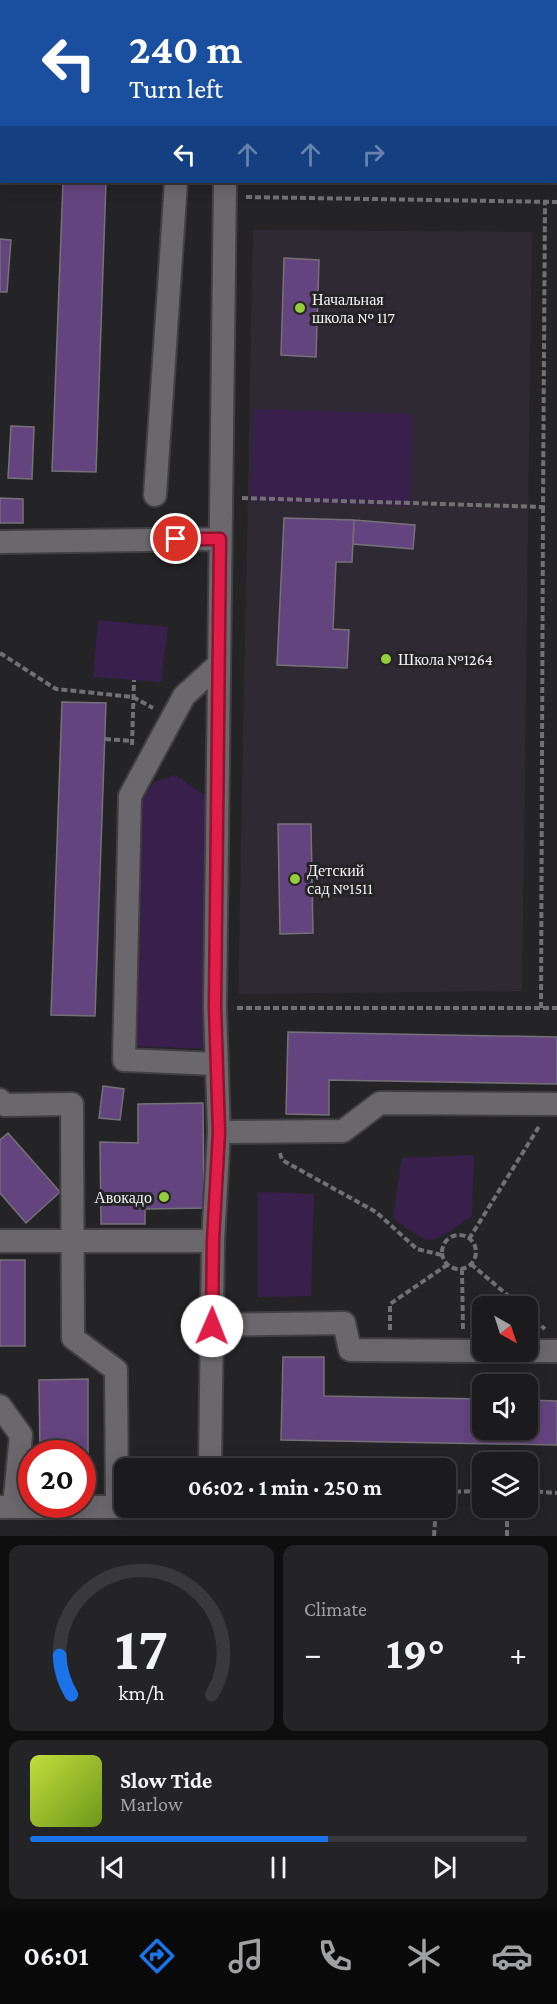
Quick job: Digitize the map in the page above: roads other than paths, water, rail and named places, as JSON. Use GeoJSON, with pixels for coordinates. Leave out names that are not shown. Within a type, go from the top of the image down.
{"type":"FeatureCollection","features":[{"type":"Feature","properties":{"kind":"lane"},"geometry":{"type":"LineString","coordinates":[[154,495],[176,183]]}},
{"type":"Feature","properties":{"kind":"lane"},"geometry":{"type":"LineString","coordinates":[[210,1458],[213,1241],[219,1132],[215,1007],[225,189]]}},
{"type":"Feature","properties":{"kind":"lane"},"geometry":{"type":"LineString","coordinates":[[0,542],[220,539]]}},
{"type":"Feature","properties":{"kind":"lane"},"geometry":{"type":"LineString","coordinates":[[217,1064],[124,1060],[130,796],[184,696],[219,664]]}},
{"type":"Feature","properties":{"kind":"lane"},"geometry":{"type":"LineString","coordinates":[[0,1100],[5,1105],[72,1104],[73,1338],[116,1370],[119,1458]]}},
{"type":"Feature","properties":{"kind":"lane"},"geometry":{"type":"LineString","coordinates":[[219,1132],[343,1131],[380,1103],[555,1104]]}},
{"type":"Feature","properties":{"kind":"lane"},"geometry":{"type":"LineString","coordinates":[[0,1241],[213,1241]]}},
{"type":"Feature","properties":{"kind":"lane"},"geometry":{"type":"LineString","coordinates":[[212,1326],[344,1323],[350,1350],[472,1351]]}},
{"type":"Feature","properties":{"kind":"lane"},"geometry":{"type":"LineString","coordinates":[[538,1351],[557,1351]]}},
{"type":"Feature","properties":{"kind":"lane"},"geometry":{"type":"LineString","coordinates":[[0,1406],[21,1435],[7,1507],[114,1507]]}},
{"type":"Feature","properties":{"kind":"place","name":"Начальная школа № 117"},"geometry":{"type":"Point","coordinates":[300,308]}},
{"type":"Feature","properties":{"kind":"place","name":"Школа №1264"},"geometry":{"type":"Point","coordinates":[386,659]}},
{"type":"Feature","properties":{"kind":"place","name":"Детский сад №1511"},"geometry":{"type":"Point","coordinates":[295,879]}},
{"type":"Feature","properties":{"kind":"place","name":"Авокадо"},"geometry":{"type":"Point","coordinates":[164,1197]}}]}
